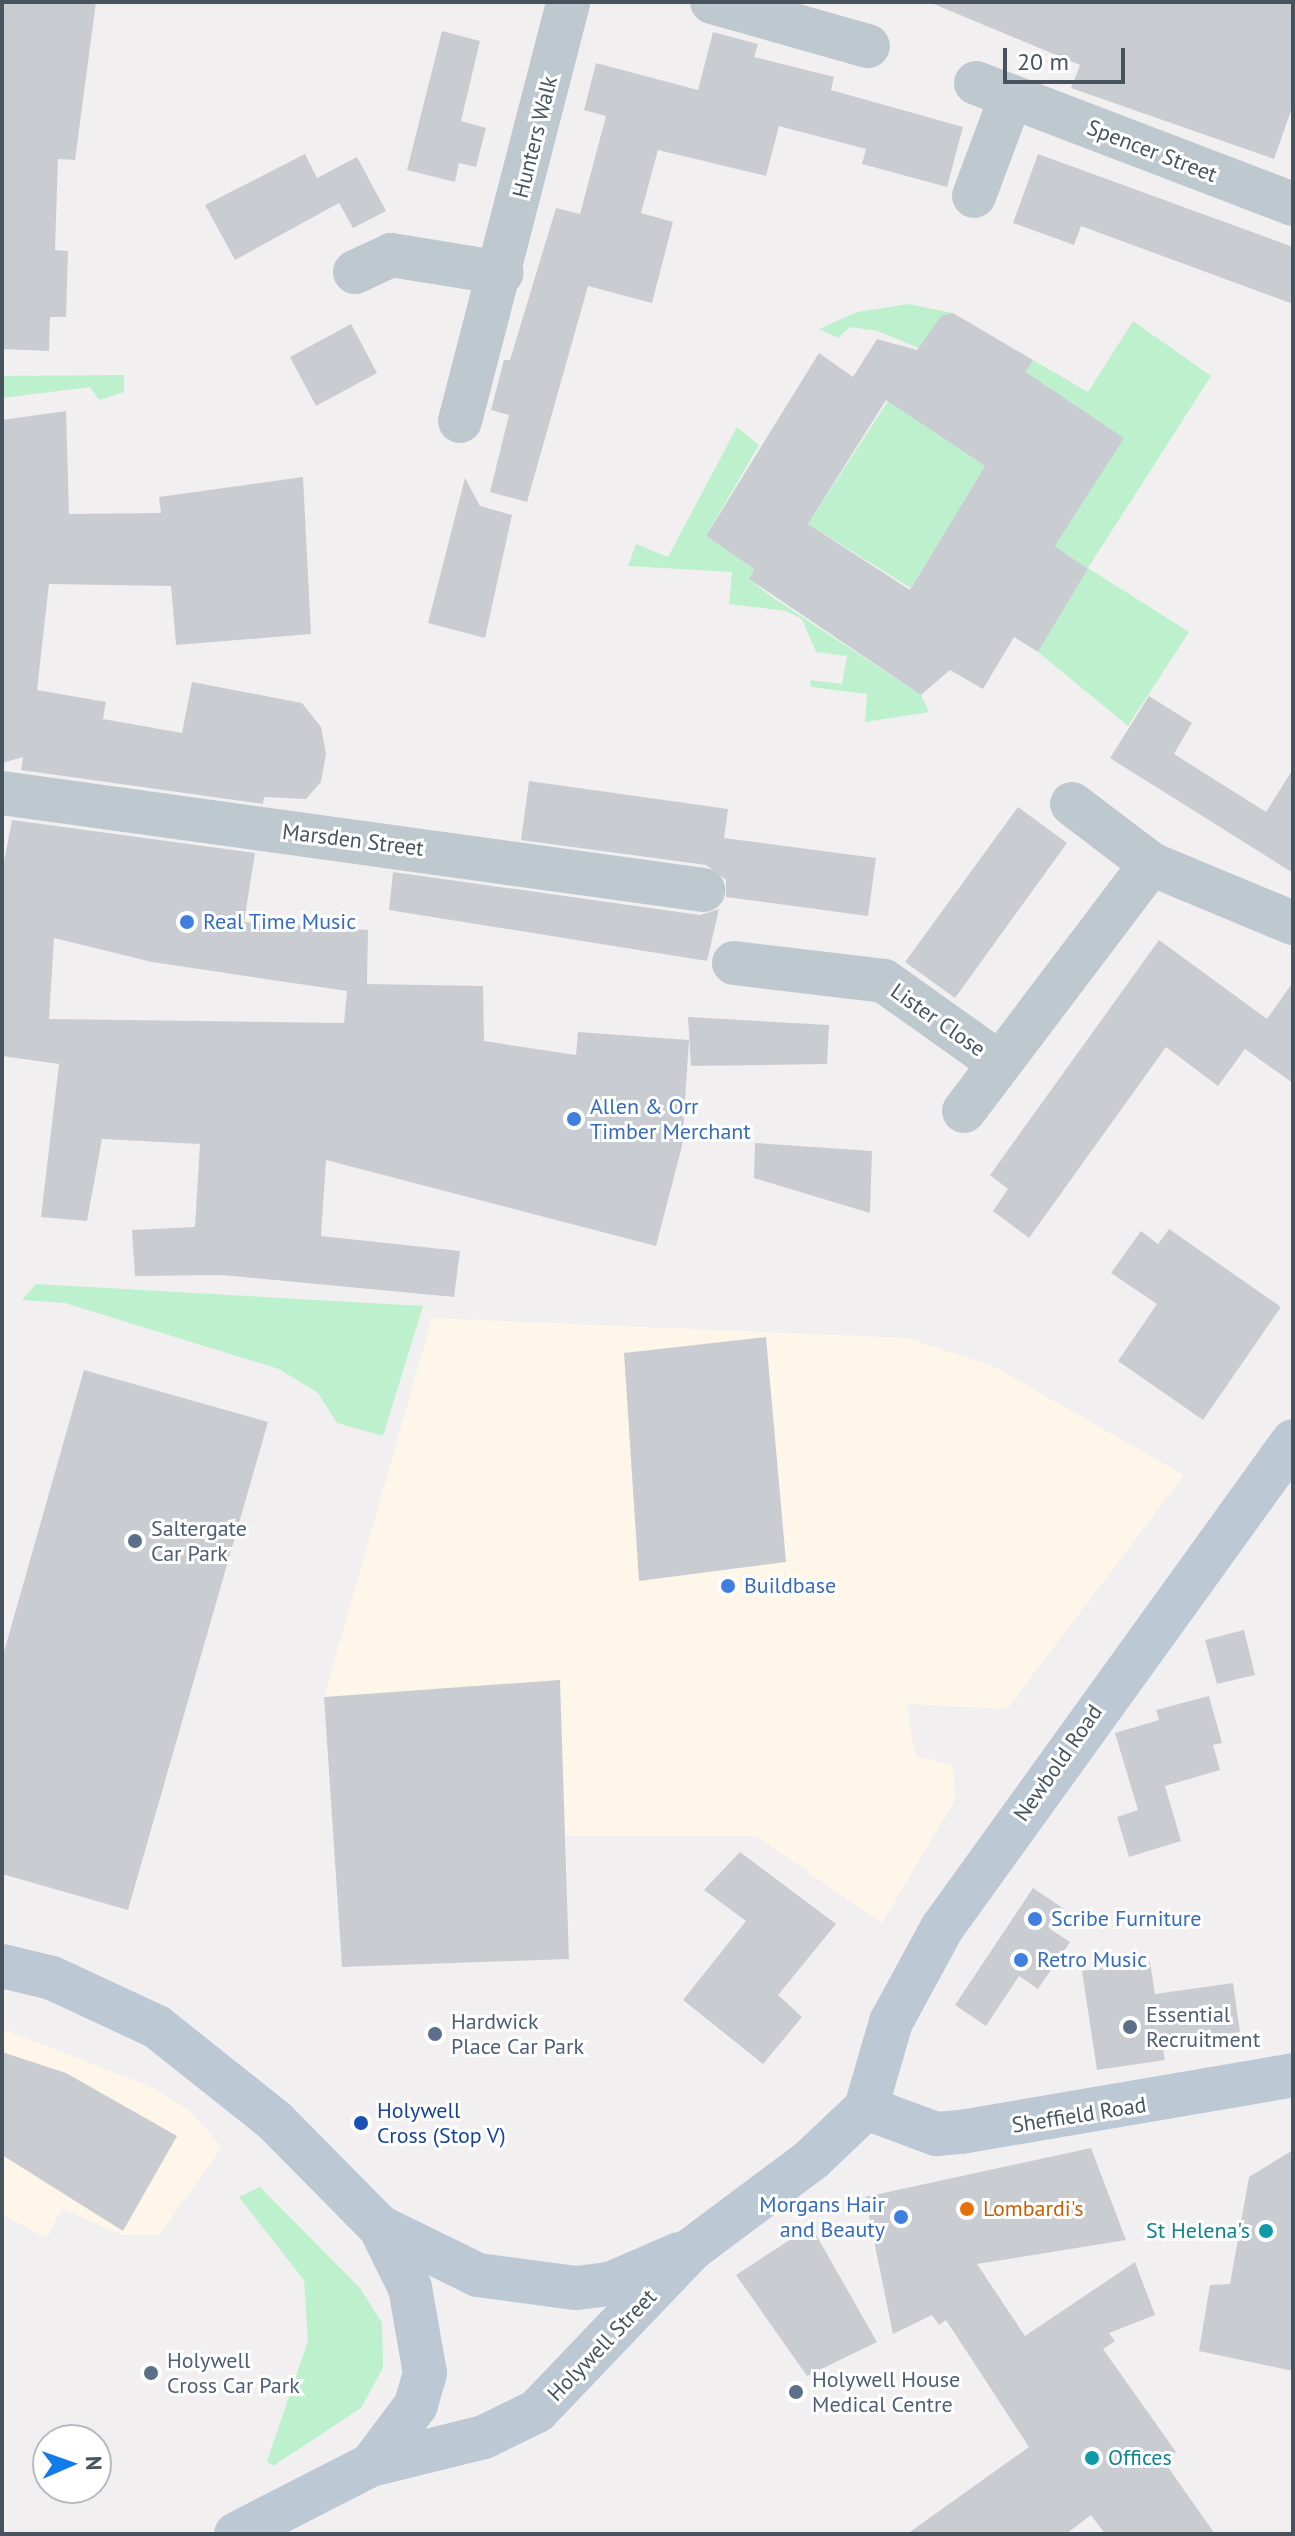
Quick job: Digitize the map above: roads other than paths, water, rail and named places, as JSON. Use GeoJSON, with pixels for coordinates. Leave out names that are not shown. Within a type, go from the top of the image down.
{"type":"FeatureCollection","features":[{"type":"Feature","properties":{"kind":"main road","name":"Newbold Road"},"geometry":{"type":"LineString","coordinates":[[866,2108],[891,2022],[942,1928],[1293,1441]]}},
{"type":"Feature","properties":{"kind":"main road"},"geometry":{"type":"LineString","coordinates":[[2,1966],[52,1978],[157,2027],[275,2121],[380,2227],[410,2288],[425,2373],[416,2405],[371,2465]]}},
{"type":"Feature","properties":{"kind":"main road","name":"Sheffield Road"},"geometry":{"type":"LineString","coordinates":[[866,2108],[936,2134],[1293,2075]]}},
{"type":"Feature","properties":{"kind":"main road","name":"Holywell Street"},"geometry":{"type":"LineString","coordinates":[[236,2534],[330,2489],[371,2465],[484,2437],[537,2411],[692,2249],[811,2160],[866,2108]]}},
{"type":"Feature","properties":{"kind":"main road","name":"Holywell Street"},"geometry":{"type":"LineString","coordinates":[[380,2227],[478,2275],[576,2288],[610,2284],[692,2249]]}},
{"type":"Feature","properties":{"kind":"main road"},"geometry":{"type":"LineString","coordinates":[[310,2534],[330,2489]]}},
{"type":"Feature","properties":{"kind":"street","name":"Hunters Walk"},"geometry":{"type":"LineString","coordinates":[[460,421],[502,273],[568,2]]}},
{"type":"Feature","properties":{"kind":"street"},"geometry":{"type":"LineString","coordinates":[[712,2],[868,46]]}},
{"type":"Feature","properties":{"kind":"street","name":"Spencer Street"},"geometry":{"type":"LineString","coordinates":[[974,196],[994,90],[1293,204]]}},
{"type":"Feature","properties":{"kind":"street"},"geometry":{"type":"LineString","coordinates":[[355,272],[391,255],[502,273]]}},
{"type":"Feature","properties":{"kind":"street","name":"Marsden Street"},"geometry":{"type":"LineString","coordinates":[[2,793],[703,890]]}},
{"type":"Feature","properties":{"kind":"street"},"geometry":{"type":"LineString","coordinates":[[1072,804],[1151,864],[1293,923]]}},
{"type":"Feature","properties":{"kind":"street","name":"Lister Close"},"geometry":{"type":"LineString","coordinates":[[964,1111],[998,1062],[1151,864]]}},
{"type":"Feature","properties":{"kind":"street","name":"Lister Close"},"geometry":{"type":"LineString","coordinates":[[734,963],[884,981],[998,1062]]}},
{"type":"Feature","properties":{"kind":"place","name":"Real Time Music"},"geometry":{"type":"Point","coordinates":[187,922]}},
{"type":"Feature","properties":{"kind":"place","name":"Allen & Orr Timber Merchant"},"geometry":{"type":"Point","coordinates":[574,1119]}},
{"type":"Feature","properties":{"kind":"place","name":"Saltergate Car Park"},"geometry":{"type":"Point","coordinates":[135,1541]}},
{"type":"Feature","properties":{"kind":"place","name":"Buildbase"},"geometry":{"type":"Point","coordinates":[728,1586]}},
{"type":"Feature","properties":{"kind":"place","name":"Scribe Furniture"},"geometry":{"type":"Point","coordinates":[1035,1919]}},
{"type":"Feature","properties":{"kind":"place","name":"Retro Music"},"geometry":{"type":"Point","coordinates":[1021,1960]}},
{"type":"Feature","properties":{"kind":"place","name":"Essential Recruitment"},"geometry":{"type":"Point","coordinates":[1130,2027]}},
{"type":"Feature","properties":{"kind":"place","name":"Hardwick Place Car Park"},"geometry":{"type":"Point","coordinates":[435,2034]}},
{"type":"Feature","properties":{"kind":"place","name":"Holywell Cross (Stop V)"},"geometry":{"type":"Point","coordinates":[361,2123]}},
{"type":"Feature","properties":{"kind":"place","name":"Lombardi's"},"geometry":{"type":"Point","coordinates":[967,2209]}},
{"type":"Feature","properties":{"kind":"place","name":"Morgans Hair and Beauty"},"geometry":{"type":"Point","coordinates":[901,2217]}},
{"type":"Feature","properties":{"kind":"place","name":"St Helena's"},"geometry":{"type":"Point","coordinates":[1266,2231]}},
{"type":"Feature","properties":{"kind":"place","name":"Holywell Cross Car Park"},"geometry":{"type":"Point","coordinates":[151,2373]}},
{"type":"Feature","properties":{"kind":"place","name":"Holywell House Medical Centre"},"geometry":{"type":"Point","coordinates":[796,2392]}},
{"type":"Feature","properties":{"kind":"place","name":"Offices"},"geometry":{"type":"Point","coordinates":[1092,2458]}}]}
